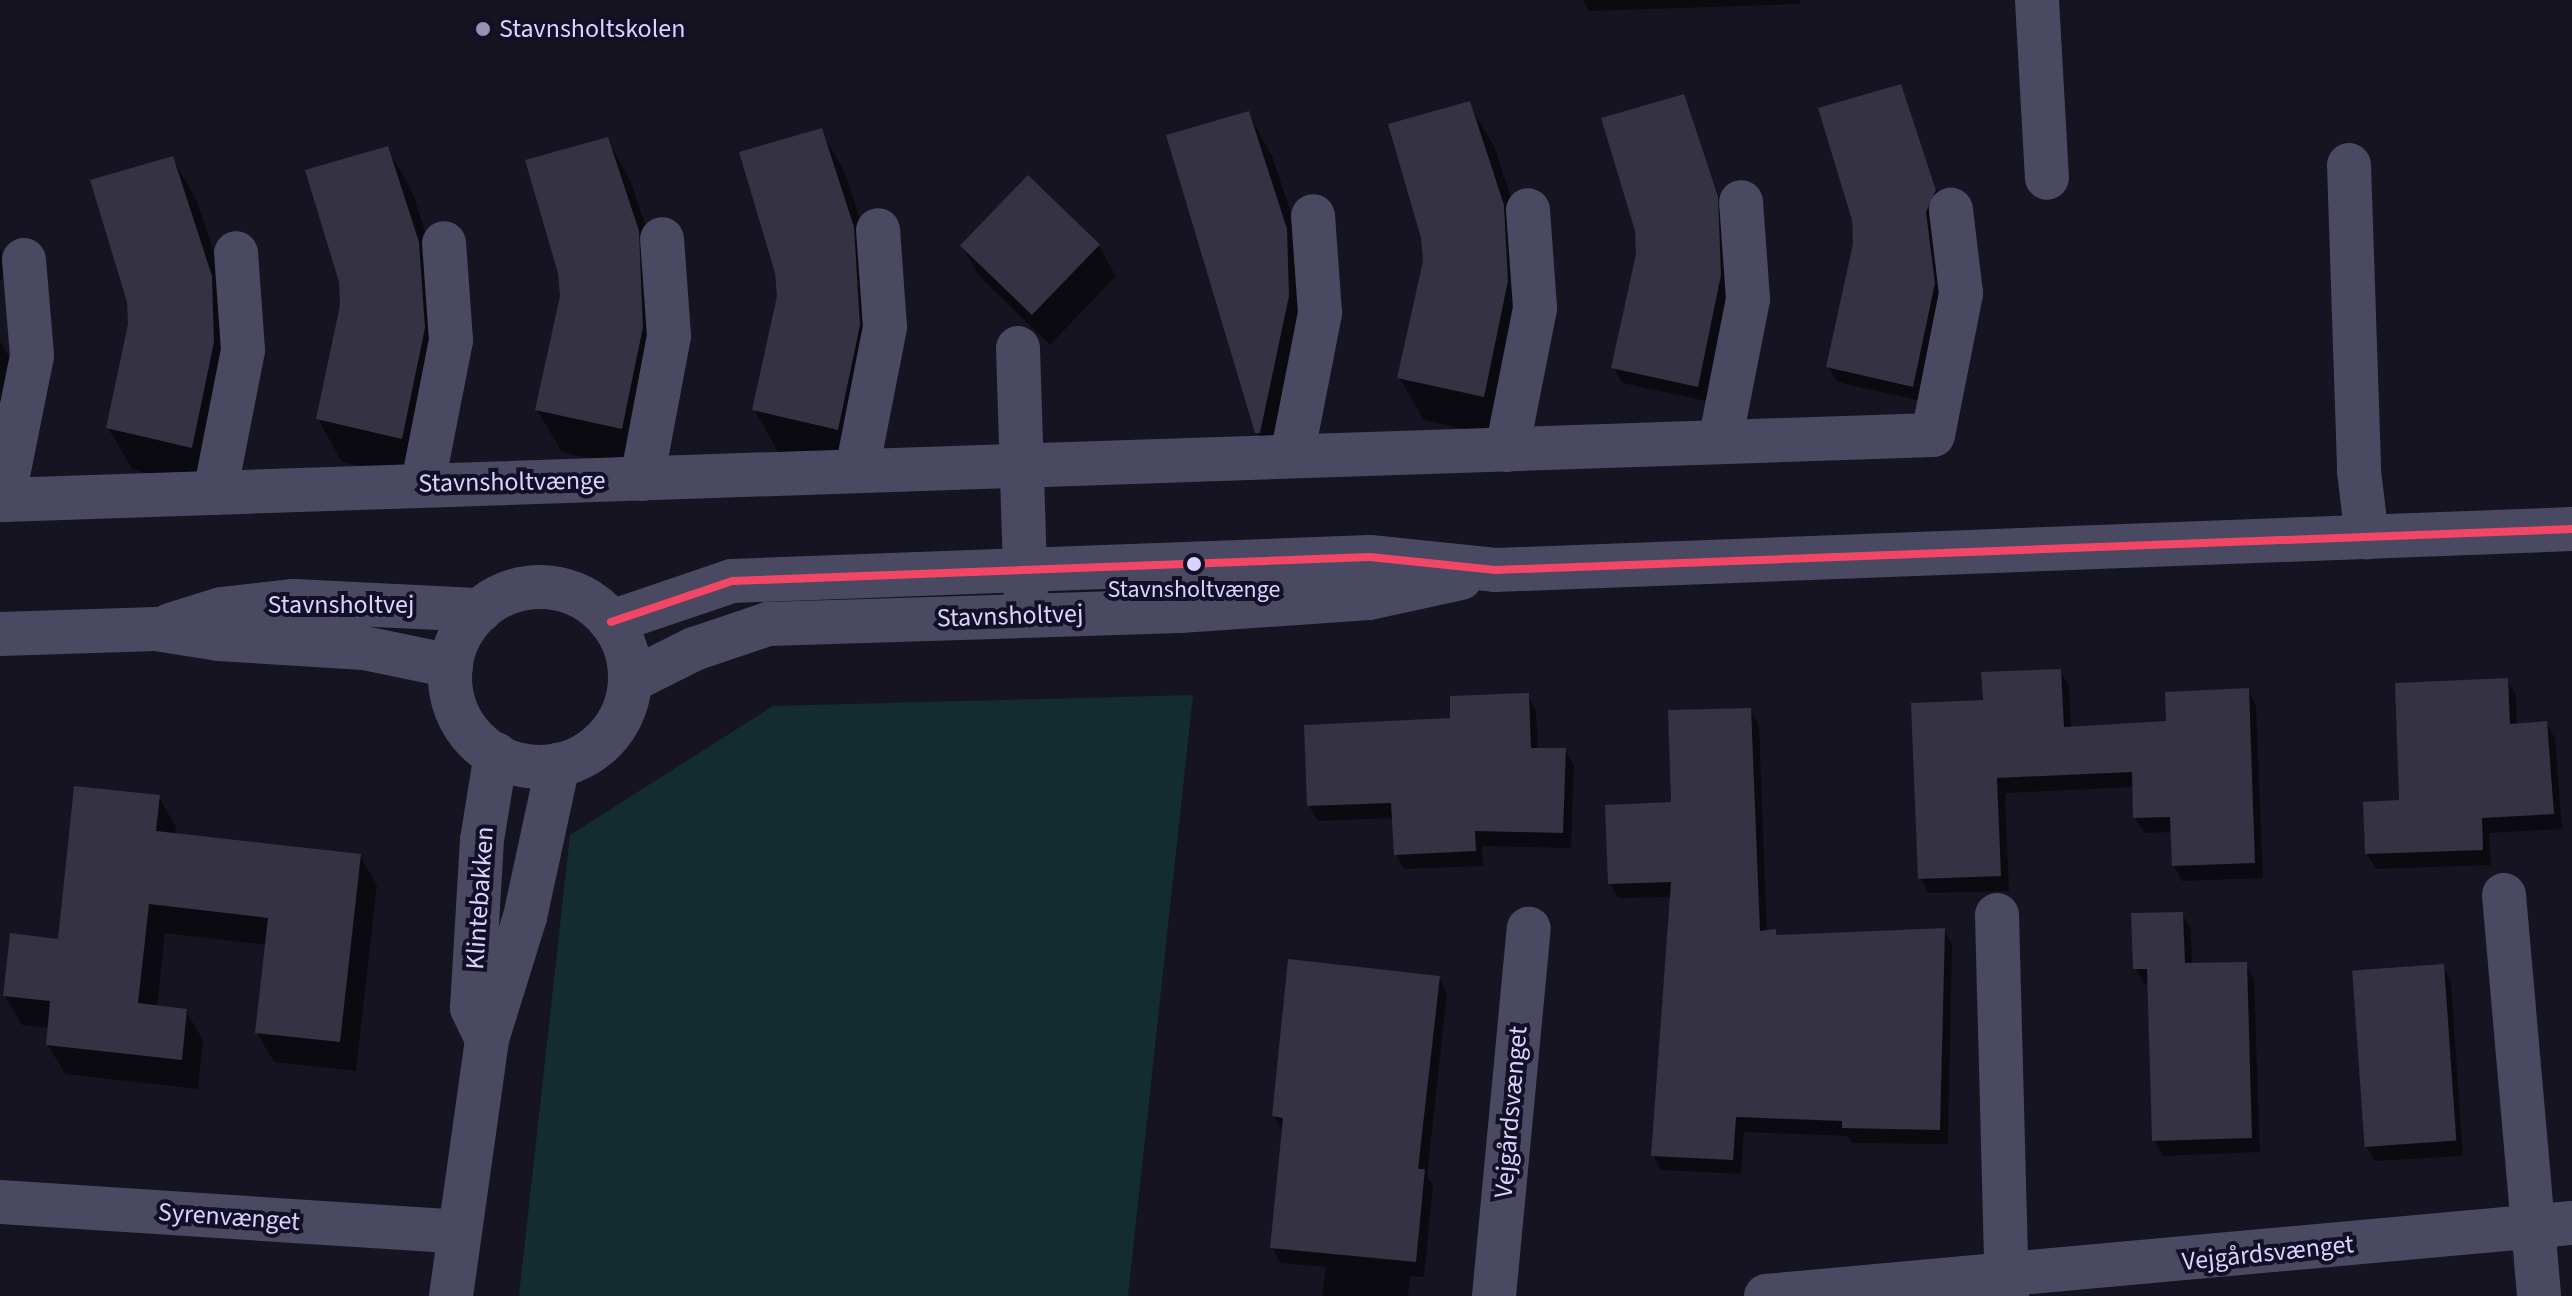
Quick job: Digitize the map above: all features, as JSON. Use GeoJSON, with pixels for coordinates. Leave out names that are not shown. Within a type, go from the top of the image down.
{"type":"FeatureCollection","features":[{"type":"Feature","properties":{"kind":"street"},"geometry":{"type":"LineString","coordinates":[[2037,0],[2047,178]]}},
{"type":"Feature","properties":{"kind":"street"},"geometry":{"type":"LineString","coordinates":[[2349,165],[2359,471],[2367,538]]}},
{"type":"Feature","properties":{"kind":"street"},"geometry":{"type":"LineString","coordinates":[[1720,442],[1748,299],[1741,202]]}},
{"type":"Feature","properties":{"kind":"street"},"geometry":{"type":"LineString","coordinates":[[1507,450],[1535,308],[1528,210]]}},
{"type":"Feature","properties":{"kind":"street","name":"Stavnsholtvænge"},"geometry":{"type":"LineString","coordinates":[[24,260],[32,356],[3,500],[423,483],[642,479],[1933,435],[1961,293],[1951,210]]}},
{"type":"Feature","properties":{"kind":"street"},"geometry":{"type":"LineString","coordinates":[[1292,456],[1320,313],[1313,216]]}},
{"type":"Feature","properties":{"kind":"street"},"geometry":{"type":"LineString","coordinates":[[857,470],[885,327],[878,230]]}},
{"type":"Feature","properties":{"kind":"street"},"geometry":{"type":"LineString","coordinates":[[642,479],[669,336],[662,239]]}},
{"type":"Feature","properties":{"kind":"street"},"geometry":{"type":"LineString","coordinates":[[423,483],[451,340],[444,243]]}},
{"type":"Feature","properties":{"kind":"street"},"geometry":{"type":"LineString","coordinates":[[215,493],[243,350],[236,253]]}},
{"type":"Feature","properties":{"kind":"street"},"geometry":{"type":"LineString","coordinates":[[1018,348],[1027,615]]}},
{"type":"Feature","properties":{"kind":"street","name":"Stavnsholtvej"},"geometry":{"type":"LineString","coordinates":[[611,622],[732,581],[1025,567],[1370,557],[1495,570],[2572,529]]}},
{"type":"Feature","properties":{"kind":"street","name":"Stavnsholtvej"},"geometry":{"type":"LineString","coordinates":[[630,681],[694,649],[768,624],[1369,598],[1495,570]]}},
{"type":"Feature","properties":{"kind":"street"},"geometry":{"type":"LineString","coordinates":[[528,587],[555,588],[580,597],[611,622],[625,650],[630,681],[621,716],[608,735],[580,757],[558,765],[522,765],[496,754],[464,725],[454,702],[451,666],[464,630],[481,610],[528,587]]}},
{"type":"Feature","properties":{"kind":"street","name":"Stavnsholtvej"},"geometry":{"type":"LineString","coordinates":[[156,629],[221,609],[294,601],[481,610]]}},
{"type":"Feature","properties":{"kind":"street","name":"Stavnsholtvej"},"geometry":{"type":"LineString","coordinates":[[0,634],[156,629],[219,639],[364,648],[451,666]]}},
{"type":"Feature","properties":{"kind":"street","name":"Klintebakken"},"geometry":{"type":"LineString","coordinates":[[487,1039],[472,1008],[482,840],[496,754]]}},
{"type":"Feature","properties":{"kind":"street","name":"Klintebakken"},"geometry":{"type":"LineString","coordinates":[[451,1296],[487,1039],[525,917],[558,765]]}},
{"type":"Feature","properties":{"kind":"street"},"geometry":{"type":"LineString","coordinates":[[2504,895],[2551,1225],[2539,1296]]}},
{"type":"Feature","properties":{"kind":"street"},"geometry":{"type":"LineString","coordinates":[[1997,915],[2007,1287]]}},
{"type":"Feature","properties":{"kind":"street","name":"Vejgårdsvænget"},"geometry":{"type":"LineString","coordinates":[[1494,1296],[1529,929]]}},
{"type":"Feature","properties":{"kind":"street","name":"Syrenvænget"},"geometry":{"type":"LineString","coordinates":[[0,1202],[458,1232]]}},
{"type":"Feature","properties":{"kind":"street","name":"Vejgårdsvænget"},"geometry":{"type":"LineString","coordinates":[[1766,1296],[2007,1287],[2551,1225]]}},
{"type":"Feature","properties":{"kind":"green space"},"geometry":{"type":"Polygon","coordinates":[[[1193,695],[1128,1296],[519,1296],[570,835],[773,706],[1193,695]]]}},
{"type":"Feature","properties":{"kind":"building"},"geometry":{"type":"Polygon","coordinates":[[[1901,84],[1936,190],[1926,212],[1935,283],[1913,387],[1826,367],[1853,244],[1852,220],[1818,108],[1901,84]]]}},
{"type":"Feature","properties":{"kind":"building"},"geometry":{"type":"Polygon","coordinates":[[[1684,94],[1718,196],[1721,275],[1698,387],[1611,368],[1636,254],[1635,231],[1601,118],[1684,94]]]}},
{"type":"Feature","properties":{"kind":"building"},"geometry":{"type":"Polygon","coordinates":[[[1470,101],[1504,205],[1508,281],[1484,397],[1397,378],[1423,261],[1421,238],[1388,124],[1470,101]]]}},
{"type":"Feature","properties":{"kind":"building"},"geometry":{"type":"Polygon","coordinates":[[[1249,111],[1287,229],[1289,296],[1260,433],[1255,433],[1166,135],[1249,111]]]}},
{"type":"Feature","properties":{"kind":"building"},"geometry":{"type":"Polygon","coordinates":[[[822,128],[854,227],[860,325],[838,430],[752,410],[777,296],[775,273],[739,152],[822,128]]]}},
{"type":"Feature","properties":{"kind":"building"},"geometry":{"type":"Polygon","coordinates":[[[608,137],[639,231],[643,327],[622,429],[535,410],[560,296],[558,273],[525,160],[608,137]]]}},
{"type":"Feature","properties":{"kind":"building"},"geometry":{"type":"Polygon","coordinates":[[[388,146],[419,242],[425,328],[402,439],[316,419],[340,305],[339,282],[305,170],[388,146]]]}},
{"type":"Feature","properties":{"kind":"building"},"geometry":{"type":"Polygon","coordinates":[[[173,156],[212,276],[214,342],[192,448],[106,428],[128,324],[127,302],[90,180],[173,156]]]}},
{"type":"Feature","properties":{"kind":"building"},"geometry":{"type":"Polygon","coordinates":[[[1028,175],[1100,244],[1032,315],[960,245],[1028,175]]]}},
{"type":"Feature","properties":{"kind":"building"},"geometry":{"type":"Polygon","coordinates":[[[2061,669],[2064,727],[2166,721],[2165,692],[2249,688],[2255,863],[2172,866],[2170,817],[2133,818],[2132,772],[1997,778],[2001,876],[1918,879],[1911,703],[1983,700],[1981,672],[2061,669]]]}},
{"type":"Feature","properties":{"kind":"building"},"geometry":{"type":"Polygon","coordinates":[[[2508,678],[2510,724],[2547,721],[2554,814],[2482,818],[2483,850],[2365,854],[2363,802],[2399,800],[2395,683],[2508,678]]]}},
{"type":"Feature","properties":{"kind":"building"},"geometry":{"type":"Polygon","coordinates":[[[1529,693],[1531,748],[1566,748],[1563,833],[1475,831],[1476,851],[1394,855],[1391,803],[1307,806],[1304,725],[1450,718],[1450,696],[1529,693]]]}},
{"type":"Feature","properties":{"kind":"building"},"geometry":{"type":"Polygon","coordinates":[[[1751,708],[1760,931],[1776,929],[1776,935],[1945,928],[1940,1130],[1842,1128],[1842,1121],[1736,1117],[1733,1160],[1651,1156],[1671,882],[1608,884],[1605,805],[1671,802],[1668,710],[1751,708]]]}},
{"type":"Feature","properties":{"kind":"building"},"geometry":{"type":"Polygon","coordinates":[[[74,786],[160,795],[156,831],[361,854],[340,1042],[255,1033],[268,918],[149,904],[138,1003],[187,1009],[182,1060],[46,1045],[50,1001],[3,996],[10,933],[58,939],[74,786]]]}},
{"type":"Feature","properties":{"kind":"building"},"geometry":{"type":"Polygon","coordinates":[[[2183,912],[2185,963],[2247,962],[2252,1138],[2152,1141],[2147,969],[2133,969],[2131,913],[2183,912]]]}},
{"type":"Feature","properties":{"kind":"building"},"geometry":{"type":"Polygon","coordinates":[[[1288,959],[1440,976],[1418,1169],[1425,1169],[1416,1262],[1270,1248],[1283,1118],[1272,1116],[1288,959]]]}},
{"type":"Feature","properties":{"kind":"building"},"geometry":{"type":"Polygon","coordinates":[[[2444,964],[2456,1141],[2365,1147],[2352,970],[2444,964]]]}},
{"type":"Feature","properties":{"kind":"transit line"},"geometry":{"type":"LineString","coordinates":[[611,622],[732,581],[1370,557],[1495,570],[2572,529]]}},
{"type":"Feature","properties":{"kind":"place","name":"Stavnsholtskolen"},"geometry":{"type":"Point","coordinates":[483,29]}},
{"type":"Feature","properties":{"kind":"place","name":"Stavnsholtvænge"},"geometry":{"type":"Point","coordinates":[1194,564]}}]}
